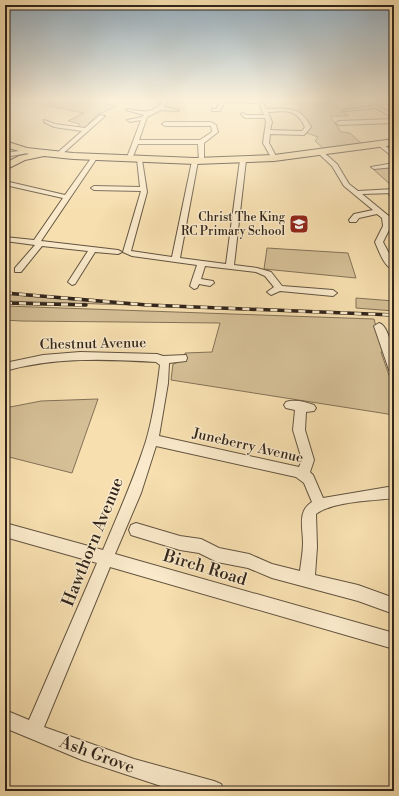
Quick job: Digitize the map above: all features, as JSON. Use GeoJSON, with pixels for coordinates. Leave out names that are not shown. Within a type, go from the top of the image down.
{"type":"FeatureCollection","features":[{"type":"Feature","properties":{"kind":"main road"},"geometry":{"type":"LineString","coordinates":[[5,140],[25,147],[25,154]]}},
{"type":"Feature","properties":{"kind":"main road"},"geometry":{"type":"LineString","coordinates":[[5,144],[25,154],[36,155],[129,160],[199,161],[274,158],[394,142]]}},
{"type":"Feature","properties":{"kind":"main road"},"geometry":{"type":"LineString","coordinates":[[17,144],[57,155]]}},
{"type":"Feature","properties":{"kind":"main road"},"geometry":{"type":"LineString","coordinates":[[5,167],[25,154]]}},
{"type":"Feature","properties":{"kind":"street"},"geometry":{"type":"LineString","coordinates":[[57,155],[78,137]]}},
{"type":"Feature","properties":{"kind":"street"},"geometry":{"type":"LineString","coordinates":[[129,160],[138,137]]}},
{"type":"Feature","properties":{"kind":"street"},"geometry":{"type":"LineString","coordinates":[[136,142],[201,142],[209,137]]}},
{"type":"Feature","properties":{"kind":"street"},"geometry":{"type":"LineString","coordinates":[[267,137],[266,143],[274,158]]}},
{"type":"Feature","properties":{"kind":"street"},"geometry":{"type":"LineString","coordinates":[[176,259],[199,161],[201,142]]}},
{"type":"Feature","properties":{"kind":"street"},"geometry":{"type":"LineString","coordinates":[[380,144],[394,156]]}},
{"type":"Feature","properties":{"kind":"street"},"geometry":{"type":"LineString","coordinates":[[320,152],[335,165],[344,182],[391,221],[379,242],[388,261],[394,268]]}},
{"type":"Feature","properties":{"kind":"street"},"geometry":{"type":"LineString","coordinates":[[5,154],[25,154]]}},
{"type":"Feature","properties":{"kind":"street"},"geometry":{"type":"LineString","coordinates":[[9,269],[22,270],[67,197],[94,158]]}},
{"type":"Feature","properties":{"kind":"street"},"geometry":{"type":"LineString","coordinates":[[122,252],[126,250],[143,195],[139,160]]}},
{"type":"Feature","properties":{"kind":"street"},"geometry":{"type":"LineString","coordinates":[[230,266],[243,160]]}},
{"type":"Feature","properties":{"kind":"street"},"geometry":{"type":"LineString","coordinates":[[374,167],[394,165]]}},
{"type":"Feature","properties":{"kind":"street"},"geometry":{"type":"LineString","coordinates":[[5,183],[67,197]]}},
{"type":"Feature","properties":{"kind":"street"},"geometry":{"type":"LineString","coordinates":[[94,188],[143,189]]}},
{"type":"Feature","properties":{"kind":"street"},"geometry":{"type":"LineString","coordinates":[[357,193],[394,191]]}},
{"type":"Feature","properties":{"kind":"street"},"geometry":{"type":"LineString","coordinates":[[352,218],[379,211]]}},
{"type":"Feature","properties":{"kind":"street"},"geometry":{"type":"LineString","coordinates":[[5,239],[230,266],[268,274],[274,290],[323,290],[333,293]]}},
{"type":"Feature","properties":{"kind":"street"},"geometry":{"type":"LineString","coordinates":[[73,278],[93,249]]}},
{"type":"Feature","properties":{"kind":"street"},"geometry":{"type":"LineString","coordinates":[[202,262],[195,283],[210,283]]}},
{"type":"Feature","properties":{"kind":"street"},"geometry":{"type":"LineString","coordinates":[[379,326],[393,365]]}},
{"type":"Feature","properties":{"kind":"street","name":"Chestnut Avenue"},"geometry":{"type":"LineString","coordinates":[[5,367],[39,358],[63,356],[157,358],[163,360],[182,358]]}},
{"type":"Feature","properties":{"kind":"street","name":"Hawthorn Avenue"},"geometry":{"type":"LineString","coordinates":[[33,732],[134,493],[152,440],[163,383],[165,365],[163,360]]}},
{"type":"Feature","properties":{"kind":"street"},"geometry":{"type":"LineString","coordinates":[[301,406],[299,430],[308,460],[303,474]]}},
{"type":"Feature","properties":{"kind":"street","name":"Juneberry Avenue"},"geometry":{"type":"LineString","coordinates":[[152,440],[303,474],[309,479],[319,504]]}},
{"type":"Feature","properties":{"kind":"street"},"geometry":{"type":"LineString","coordinates":[[306,580],[310,545],[308,527],[311,510],[319,504],[394,492]]}},
{"type":"Feature","properties":{"kind":"street","name":"Birch Road"},"geometry":{"type":"LineString","coordinates":[[5,530],[107,558],[242,599],[394,641]]}},
{"type":"Feature","properties":{"kind":"street"},"geometry":{"type":"LineString","coordinates":[[136,530],[151,539],[201,546],[217,555],[249,561],[272,570],[358,593],[394,606]]}},
{"type":"Feature","properties":{"kind":"street","name":"Ash Grove"},"geometry":{"type":"LineString","coordinates":[[5,719],[33,732],[136,769],[214,791]]}},
{"type":"Feature","properties":{"kind":"shaded area"},"geometry":{"type":"Polygon","coordinates":[[[318,137],[355,137],[362,144],[324,149],[315,141],[318,137]]]}},
{"type":"Feature","properties":{"kind":"shaded area"},"geometry":{"type":"Polygon","coordinates":[[[394,167],[394,186],[392,186],[373,169],[394,167]]]}},
{"type":"Feature","properties":{"kind":"shaded area"},"geometry":{"type":"Polygon","coordinates":[[[267,248],[348,253],[356,278],[264,269],[267,248]]]}},
{"type":"Feature","properties":{"kind":"shaded area"},"geometry":{"type":"Polygon","coordinates":[[[5,294],[132,305],[5,301],[5,294]]]}},
{"type":"Feature","properties":{"kind":"shaded area"},"geometry":{"type":"Polygon","coordinates":[[[356,298],[394,301],[394,311],[356,308],[356,298]]]}},
{"type":"Feature","properties":{"kind":"shaded area"},"geometry":{"type":"Polygon","coordinates":[[[5,306],[374,319],[383,351],[381,352],[394,390],[394,415],[171,380],[173,364],[185,360],[185,353],[212,352],[220,323],[5,320],[5,306]]]}},
{"type":"Feature","properties":{"kind":"shaded area"},"geometry":{"type":"Polygon","coordinates":[[[98,399],[72,473],[5,456],[5,408],[41,401],[98,399]]]}},
{"type":"Feature","properties":{"kind":"waterway"},"geometry":{"type":"LineString","coordinates":[[389,195],[394,198]]}},
{"type":"Feature","properties":{"kind":"railway"},"geometry":{"type":"LineString","coordinates":[[5,293],[147,305],[394,315]]}},
{"type":"Feature","properties":{"kind":"railway"},"geometry":{"type":"LineString","coordinates":[[5,303],[86,305]]}},
{"type":"Feature","properties":{"kind":"place","name":"Christ The King RC Primary School"},"geometry":{"type":"Point","coordinates":[299,224]}}]}
